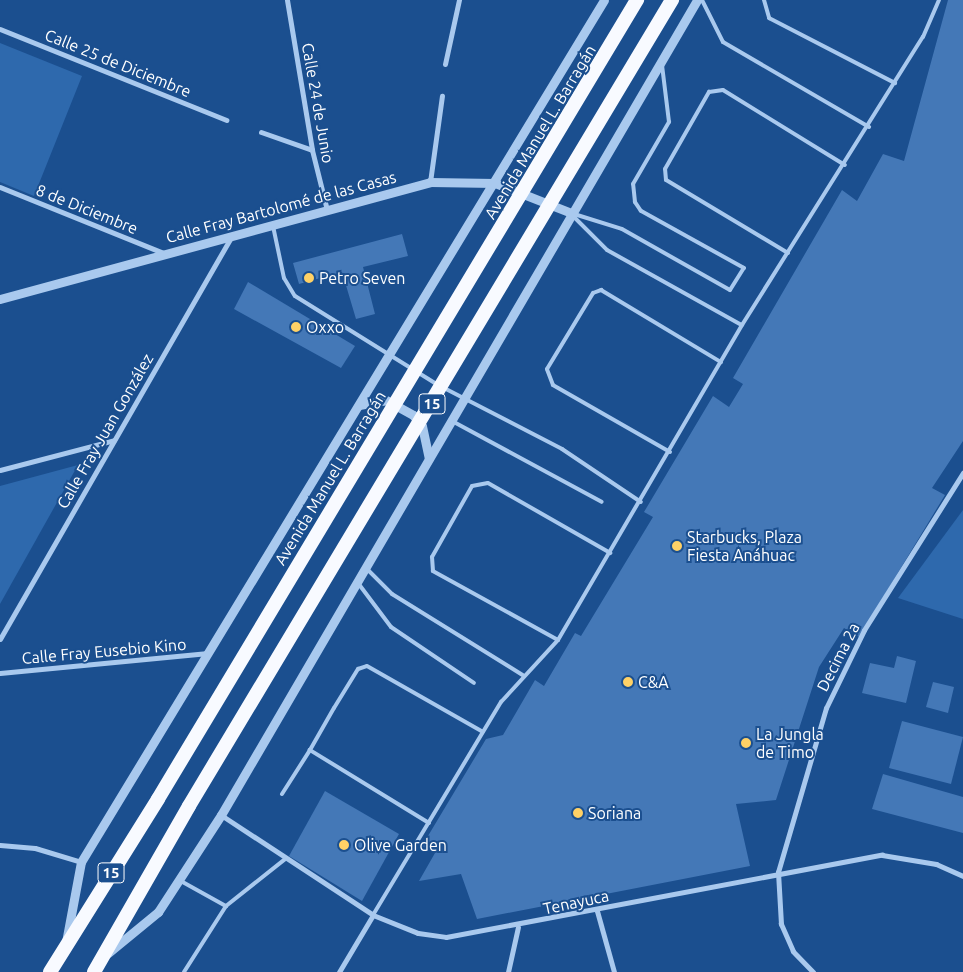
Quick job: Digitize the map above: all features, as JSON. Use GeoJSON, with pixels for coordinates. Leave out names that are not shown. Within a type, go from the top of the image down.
{"type":"FeatureCollection","features":[{"type":"Feature","properties":{"kind":"highway","name":"Avenida Manuel L. Barragán"},"geometry":{"type":"LineString","coordinates":[[50,972],[158,799],[637,0]]}},
{"type":"Feature","properties":{"kind":"highway","name":"15"},"geometry":{"type":"LineString","coordinates":[[97,968],[189,806],[672,0]]}},
{"type":"Feature","properties":{"kind":"street","name":"Calle 24 de Junio"},"geometry":{"type":"LineString","coordinates":[[287,0],[312,150],[328,210]]}},
{"type":"Feature","properties":{"kind":"street"},"geometry":{"type":"LineString","coordinates":[[445,64],[459,0]]}},
{"type":"Feature","properties":{"kind":"street"},"geometry":{"type":"LineString","coordinates":[[65,948],[81,862],[211,653],[359,404],[389,358],[604,0]]}},
{"type":"Feature","properties":{"kind":"street"},"geometry":{"type":"LineString","coordinates":[[97,968],[158,912],[221,815],[465,399],[569,212],[697,0]]}},
{"type":"Feature","properties":{"kind":"street","name":"Calle 25 de Diciembre"},"geometry":{"type":"LineString","coordinates":[[0,29],[226,120]]}},
{"type":"Feature","properties":{"kind":"street"},"geometry":{"type":"LineString","coordinates":[[430,182],[442,96]]}},
{"type":"Feature","properties":{"kind":"street"},"geometry":{"type":"LineString","coordinates":[[261,132],[312,150]]}},
{"type":"Feature","properties":{"kind":"street","name":"Calle Fray Bartolomé de las Casas"},"geometry":{"type":"LineString","coordinates":[[0,299],[430,182],[495,183],[569,212]]}},
{"type":"Feature","properties":{"kind":"street","name":"8 de Diciembre"},"geometry":{"type":"LineString","coordinates":[[0,187],[166,254]]}},
{"type":"Feature","properties":{"kind":"street","name":"Calle Fray Juan González"},"geometry":{"type":"LineString","coordinates":[[0,639],[232,236]]}},
{"type":"Feature","properties":{"kind":"street"},"geometry":{"type":"LineString","coordinates":[[359,404],[386,400],[413,415],[422,426],[429,458]]}},
{"type":"Feature","properties":{"kind":"street"},"geometry":{"type":"LineString","coordinates":[[0,470],[114,440]]}},
{"type":"Feature","properties":{"kind":"street","name":"Decima 2a"},"geometry":{"type":"LineString","coordinates":[[778,872],[834,689],[864,630],[963,472]]}},
{"type":"Feature","properties":{"kind":"street","name":"Calle Fray Eusebio Kino"},"geometry":{"type":"LineString","coordinates":[[0,673],[211,653]]}},
{"type":"Feature","properties":{"kind":"street","name":"Tenayuca"},"geometry":{"type":"LineString","coordinates":[[221,815],[285,859],[373,915],[418,933],[446,937],[518,927],[778,872],[882,855],[936,864],[963,876]]}},
{"type":"Feature","properties":{"kind":"street"},"geometry":{"type":"LineString","coordinates":[[0,845],[34,848],[81,862]]}},
{"type":"Feature","properties":{"kind":"street"},"geometry":{"type":"LineString","coordinates":[[778,872],[781,924],[793,951],[813,972]]}},
{"type":"Feature","properties":{"kind":"street"},"geometry":{"type":"LineString","coordinates":[[597,911],[614,972]]}},
{"type":"Feature","properties":{"kind":"street"},"geometry":{"type":"LineString","coordinates":[[339,972],[373,915]]}},
{"type":"Feature","properties":{"kind":"street"},"geometry":{"type":"LineString","coordinates":[[508,972],[518,927]]}},
{"type":"Feature","properties":{"kind":"lane"},"geometry":{"type":"LineString","coordinates":[[702,0],[723,42],[869,126]]}},
{"type":"Feature","properties":{"kind":"lane"},"geometry":{"type":"LineString","coordinates":[[764,0],[769,18],[895,83]]}},
{"type":"Feature","properties":{"kind":"lane"},"geometry":{"type":"LineString","coordinates":[[373,915],[483,732],[524,676],[558,640],[641,502],[742,325],[845,165],[895,83],[940,0]]}},
{"type":"Feature","properties":{"kind":"lane"},"geometry":{"type":"LineString","coordinates":[[569,212],[622,229],[730,290],[744,268],[641,211],[635,202],[633,184],[668,122],[661,62]]}},
{"type":"Feature","properties":{"kind":"lane"},"geometry":{"type":"LineString","coordinates":[[788,253],[668,184],[666,169],[709,92],[723,90],[845,165]]}},
{"type":"Feature","properties":{"kind":"lane"},"geometry":{"type":"LineString","coordinates":[[569,212],[607,250],[742,325]]}},
{"type":"Feature","properties":{"kind":"lane"},"geometry":{"type":"LineString","coordinates":[[272,226],[284,278],[295,296],[389,358],[562,449],[641,502]]}},
{"type":"Feature","properties":{"kind":"lane"},"geometry":{"type":"LineString","coordinates":[[670,452],[553,385],[547,368],[592,293],[601,290],[721,362]]}},
{"type":"Feature","properties":{"kind":"lane"},"geometry":{"type":"LineString","coordinates":[[452,420],[602,502]]}},
{"type":"Feature","properties":{"kind":"lane"},"geometry":{"type":"LineString","coordinates":[[558,640],[433,571],[432,557],[472,486],[488,483],[610,553]]}},
{"type":"Feature","properties":{"kind":"lane"},"geometry":{"type":"LineString","coordinates":[[366,568],[392,594],[524,676]]}},
{"type":"Feature","properties":{"kind":"lane"},"geometry":{"type":"LineString","coordinates":[[357,582],[391,627],[474,683]]}},
{"type":"Feature","properties":{"kind":"lane"},"geometry":{"type":"LineString","coordinates":[[282,794],[358,669],[367,666],[483,732]]}},
{"type":"Feature","properties":{"kind":"lane"},"geometry":{"type":"LineString","coordinates":[[310,750],[429,823]]}},
{"type":"Feature","properties":{"kind":"lane"},"geometry":{"type":"LineString","coordinates":[[184,972],[226,906],[285,859]]}},
{"type":"Feature","properties":{"kind":"lane"},"geometry":{"type":"LineString","coordinates":[[179,880],[226,906]]}},
{"type":"Feature","properties":{"kind":"shaded area"},"geometry":{"type":"Polygon","coordinates":[[[0,43],[82,76],[34,196],[0,182],[0,43]]]}},
{"type":"Feature","properties":{"kind":"shaded area"},"geometry":{"type":"Polygon","coordinates":[[[78,465],[0,604],[0,486],[78,465]]]}},
{"type":"Feature","properties":{"kind":"shaded area"},"geometry":{"type":"Polygon","coordinates":[[[963,510],[963,619],[898,598],[963,510]]]}},
{"type":"Feature","properties":{"kind":"building"},"geometry":{"type":"Polygon","coordinates":[[[948,0],[963,0],[963,441],[932,488],[945,495],[859,637],[844,628],[819,667],[776,800],[736,804],[750,866],[477,919],[461,874],[419,881],[435,853],[422,846],[486,739],[503,735],[535,680],[544,686],[575,633],[581,636],[653,517],[644,512],[713,396],[729,407],[743,384],[733,378],[842,190],[857,201],[883,154],[904,161],[948,0]]]}},
{"type":"Feature","properties":{"kind":"building","name":"Petro Seven"},"geometry":{"type":"Polygon","coordinates":[[[402,234],[408,256],[363,267],[375,314],[356,319],[342,272],[299,284],[293,263],[402,234]]]}},
{"type":"Feature","properties":{"kind":"building","name":"Oxxo"},"geometry":{"type":"Polygon","coordinates":[[[248,282],[355,346],[341,368],[234,309],[248,282]]]}},
{"type":"Feature","properties":{"kind":"building"},"geometry":{"type":"Polygon","coordinates":[[[897,656],[916,661],[906,703],[862,693],[870,663],[894,668],[897,656]]]}},
{"type":"Feature","properties":{"kind":"building"},"geometry":{"type":"Polygon","coordinates":[[[933,682],[954,687],[948,713],[926,707],[933,682]]]}},
{"type":"Feature","properties":{"kind":"building"},"geometry":{"type":"Polygon","coordinates":[[[902,721],[963,737],[951,784],[889,768],[902,721]]]}},
{"type":"Feature","properties":{"kind":"building"},"geometry":{"type":"Polygon","coordinates":[[[883,774],[963,797],[963,833],[872,809],[883,774]]]}},
{"type":"Feature","properties":{"kind":"building","name":"Olive Garden"},"geometry":{"type":"Polygon","coordinates":[[[325,791],[399,834],[362,901],[289,856],[325,791]]]}},
{"type":"Feature","properties":{"kind":"place","name":"Petro Seven"},"geometry":{"type":"Point","coordinates":[309,278]}},
{"type":"Feature","properties":{"kind":"place","name":"Oxxo"},"geometry":{"type":"Point","coordinates":[296,327]}},
{"type":"Feature","properties":{"kind":"place","name":"Starbucks, Plaza Fiesta Anáhuac"},"geometry":{"type":"Point","coordinates":[677,546]}},
{"type":"Feature","properties":{"kind":"place","name":"C&A"},"geometry":{"type":"Point","coordinates":[628,682]}},
{"type":"Feature","properties":{"kind":"place","name":"La Jungla de Timo"},"geometry":{"type":"Point","coordinates":[746,743]}},
{"type":"Feature","properties":{"kind":"place","name":"Soriana"},"geometry":{"type":"Point","coordinates":[578,813]}},
{"type":"Feature","properties":{"kind":"place","name":"Olive Garden"},"geometry":{"type":"Point","coordinates":[344,845]}}]}
